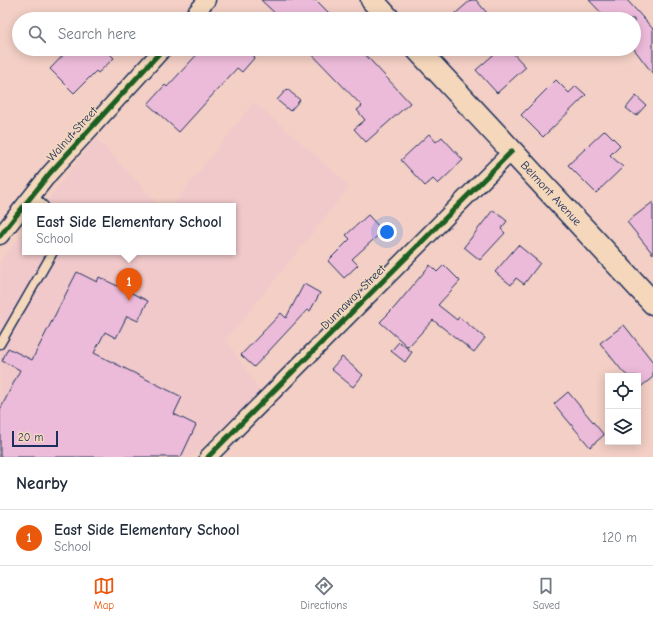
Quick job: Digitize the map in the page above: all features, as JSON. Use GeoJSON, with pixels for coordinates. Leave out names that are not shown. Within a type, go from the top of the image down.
{"type":"FeatureCollection","features":[{"type":"Feature","properties":{"kind":"main road"},"geometry":{"type":"LineString","coordinates":[[372,0],[383,12]]}},
{"type":"Feature","properties":{"kind":"main road","name":"Belmont Avenue"},"geometry":{"type":"LineString","coordinates":[[424,56],[653,303]]}},
{"type":"Feature","properties":{"kind":"street"},"geometry":{"type":"LineString","coordinates":[[196,12],[207,0]]}},
{"type":"Feature","properties":{"kind":"street","name":"Walnut Street"},"geometry":{"type":"LineString","coordinates":[[38,201],[156,56]]}},
{"type":"Feature","properties":{"kind":"street","name":"Dunnaway Street"},"geometry":{"type":"LineString","coordinates":[[208,457],[512,151]]}},
{"type":"Feature","properties":{"kind":"street","name":"Walnut Street"},"geometry":{"type":"LineString","coordinates":[[0,236],[22,216]]}},
{"type":"Feature","properties":{"kind":"lane"},"geometry":{"type":"LineString","coordinates":[[0,344],[52,255]]}},
{"type":"Feature","properties":{"kind":"shaded area"},"geometry":{"type":"Polygon","coordinates":[[[254,102],[350,186],[226,340],[261,393],[191,457],[0,457],[0,262],[22,234],[22,255],[236,255],[236,203],[174,203],[254,102]]]}},
{"type":"Feature","properties":{"kind":"shaded area"},"geometry":{"type":"Polygon","coordinates":[[[96,138],[157,203],[46,203],[96,138]]]}},
{"type":"Feature","properties":{"kind":"building"},"geometry":{"type":"Polygon","coordinates":[[[261,0],[316,0],[328,12],[274,12],[261,0]]]}},
{"type":"Feature","properties":{"kind":"building"},"geometry":{"type":"Polygon","coordinates":[[[471,0],[476,0],[486,12],[457,12],[471,0]]]}},
{"type":"Feature","properties":{"kind":"building"},"geometry":{"type":"Polygon","coordinates":[[[589,0],[627,0],[638,12],[600,12],[589,0]]]}},
{"type":"Feature","properties":{"kind":"building"},"geometry":{"type":"Polygon","coordinates":[[[641,16],[653,29],[653,74],[639,56],[641,56],[641,16]]]}},
{"type":"Feature","properties":{"kind":"building"},"geometry":{"type":"Polygon","coordinates":[[[62,56],[112,56],[114,58],[98,73],[96,71],[74,93],[50,69],[62,56]]]}},
{"type":"Feature","properties":{"kind":"building"},"geometry":{"type":"Polygon","coordinates":[[[196,56],[255,57],[242,72],[237,68],[179,132],[148,104],[165,85],[167,87],[196,56]]]}},
{"type":"Feature","properties":{"kind":"building"},"geometry":{"type":"Polygon","coordinates":[[[314,56],[366,56],[410,103],[366,142],[354,129],[365,120],[357,110],[362,106],[314,56]]]}},
{"type":"Feature","properties":{"kind":"building"},"geometry":{"type":"Polygon","coordinates":[[[492,56],[516,56],[526,67],[497,93],[476,70],[492,56]]]}},
{"type":"Feature","properties":{"kind":"building"},"geometry":{"type":"Polygon","coordinates":[[[556,80],[569,93],[576,86],[586,95],[543,137],[521,115],[556,80]]]}},
{"type":"Feature","properties":{"kind":"building"},"geometry":{"type":"Polygon","coordinates":[[[287,89],[300,100],[290,111],[277,100],[287,89]]]}},
{"type":"Feature","properties":{"kind":"building"},"geometry":{"type":"Polygon","coordinates":[[[636,96],[646,105],[636,116],[626,108],[636,96]]]}},
{"type":"Feature","properties":{"kind":"building"},"geometry":{"type":"Polygon","coordinates":[[[605,130],[620,145],[610,155],[623,167],[596,193],[568,165],[605,130]]]}},
{"type":"Feature","properties":{"kind":"building"},"geometry":{"type":"Polygon","coordinates":[[[429,134],[436,142],[442,137],[463,160],[438,184],[433,179],[425,186],[401,160],[429,134]]]}},
{"type":"Feature","properties":{"kind":"building"},"geometry":{"type":"Polygon","coordinates":[[[653,202],[653,254],[627,222],[653,202]]]}},
{"type":"Feature","properties":{"kind":"building"},"geometry":{"type":"Polygon","coordinates":[[[493,210],[507,221],[501,229],[505,233],[480,260],[464,247],[493,210]]]}},
{"type":"Feature","properties":{"kind":"building"},"geometry":{"type":"Polygon","coordinates":[[[368,215],[383,231],[352,259],[358,265],[344,278],[328,261],[350,239],[346,235],[368,215]]]}},
{"type":"Feature","properties":{"kind":"building"},"geometry":{"type":"Polygon","coordinates":[[[518,245],[540,263],[524,284],[516,278],[511,285],[495,272],[518,245]]]}},
{"type":"Feature","properties":{"kind":"building"},"geometry":{"type":"Polygon","coordinates":[[[430,265],[437,272],[444,265],[460,281],[438,305],[457,320],[459,317],[485,338],[474,352],[433,320],[408,347],[380,322],[395,307],[430,265]]]}},
{"type":"Feature","properties":{"kind":"building"},"geometry":{"type":"Polygon","coordinates":[[[77,272],[97,282],[99,277],[148,301],[138,321],[127,316],[116,338],[105,332],[94,353],[182,397],[174,414],[196,425],[181,457],[0,457],[0,410],[20,370],[2,361],[8,348],[32,360],[77,272]]]}},
{"type":"Feature","properties":{"kind":"building"},"geometry":{"type":"Polygon","coordinates":[[[304,284],[320,293],[310,311],[307,310],[254,367],[241,355],[281,313],[286,318],[304,284]]]}},
{"type":"Feature","properties":{"kind":"building"},"geometry":{"type":"Polygon","coordinates":[[[624,325],[653,362],[653,377],[641,387],[641,373],[624,373],[600,343],[624,325]]]}},
{"type":"Feature","properties":{"kind":"building"},"geometry":{"type":"Polygon","coordinates":[[[399,342],[412,352],[405,362],[391,351],[399,342]]]}},
{"type":"Feature","properties":{"kind":"building"},"geometry":{"type":"Polygon","coordinates":[[[342,357],[363,375],[353,387],[331,369],[342,357]]]}},
{"type":"Feature","properties":{"kind":"building"},"geometry":{"type":"Polygon","coordinates":[[[568,392],[604,435],[590,447],[554,404],[568,392]]]}},
{"type":"Feature","properties":{"kind":"cycle path"},"geometry":{"type":"LineString","coordinates":[[26,203],[50,173],[157,56]]}},
{"type":"Feature","properties":{"kind":"cycle path"},"geometry":{"type":"LineString","coordinates":[[208,457],[512,151]]}},
{"type":"Feature","properties":{"kind":"cycle path"},"geometry":{"type":"LineString","coordinates":[[0,236],[22,208]]}},
{"type":"Feature","properties":{"kind":"place","name":"East Side Elementary School"},"geometry":{"type":"Point","coordinates":[129,301]}}]}
